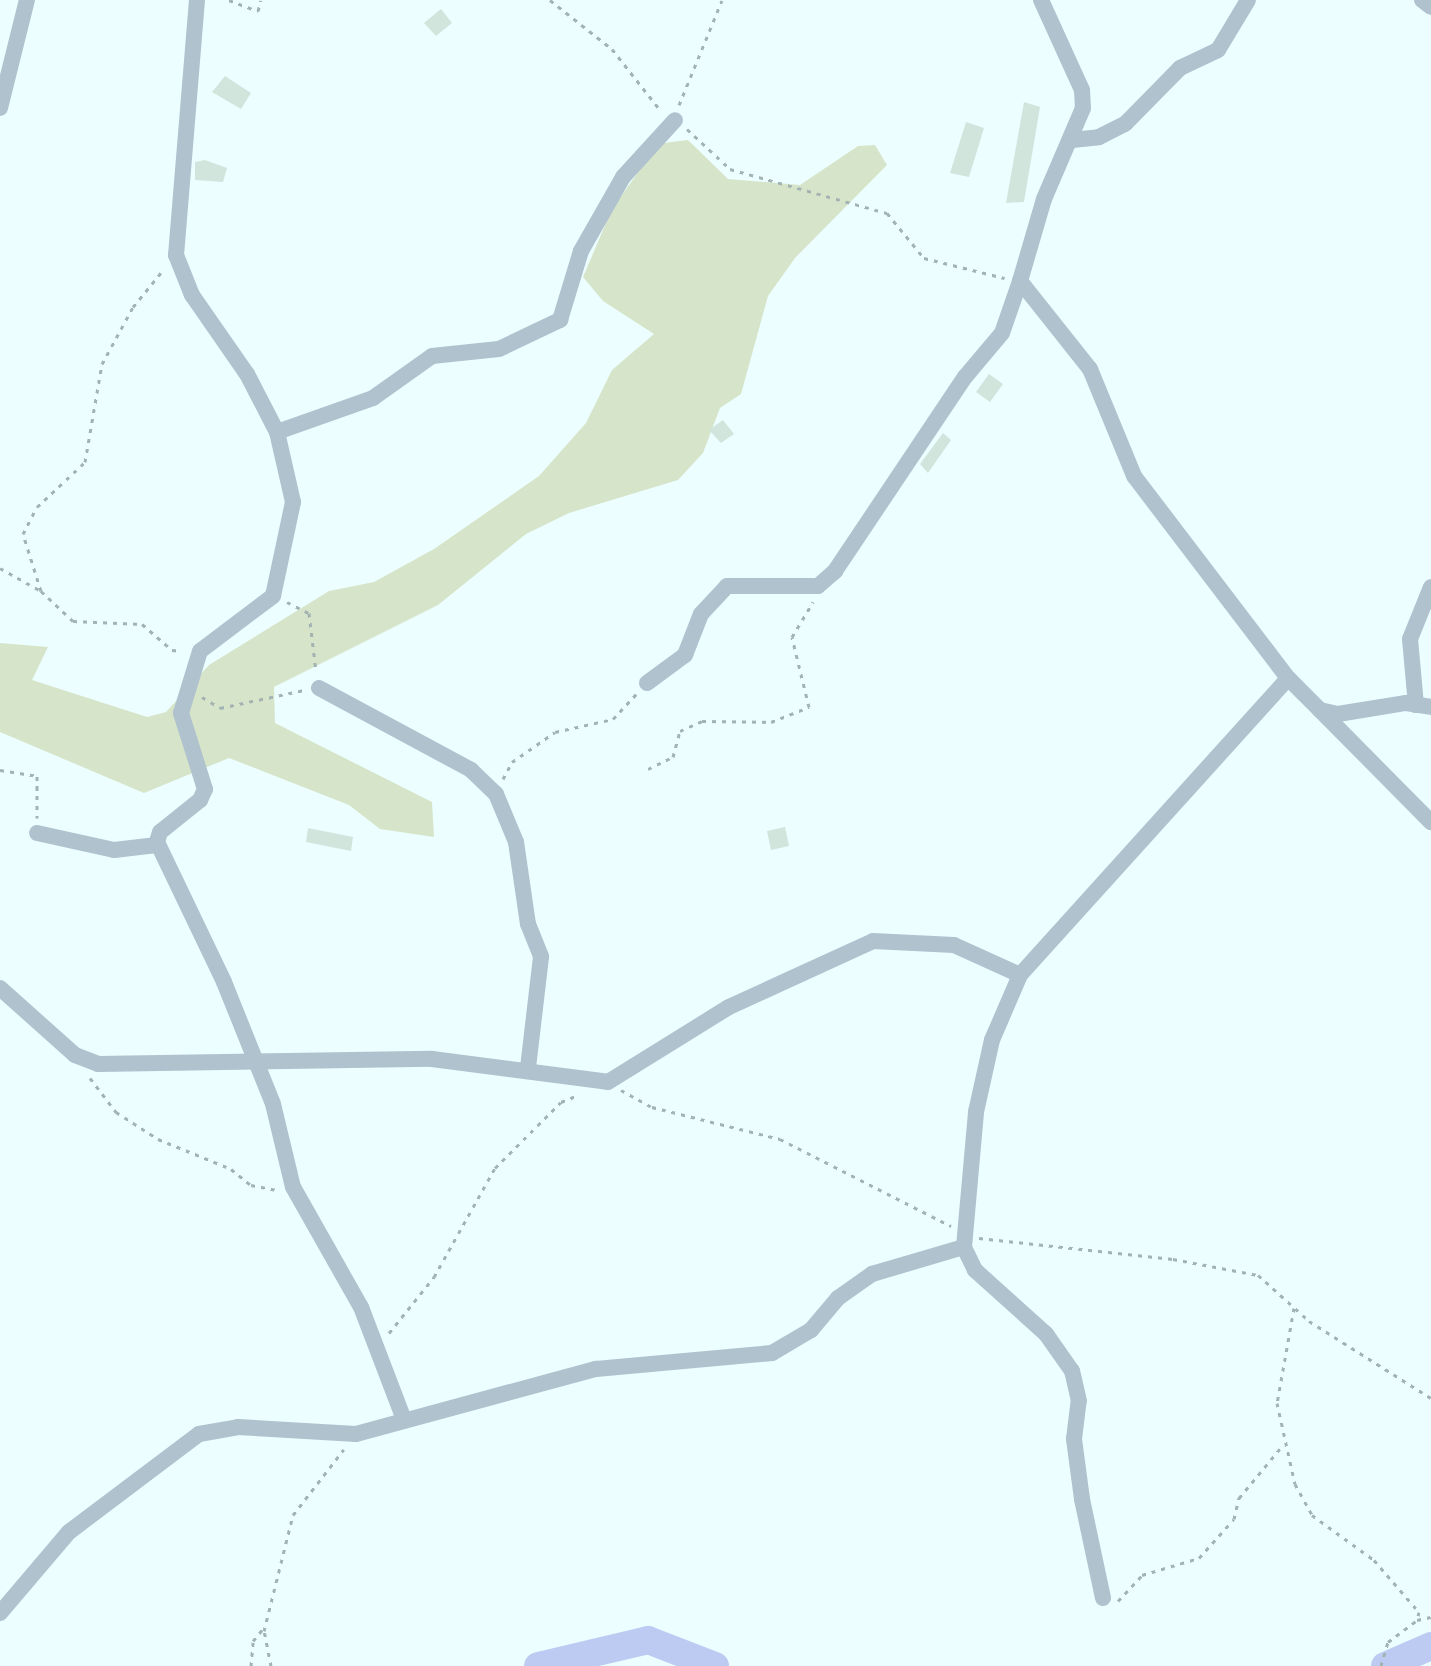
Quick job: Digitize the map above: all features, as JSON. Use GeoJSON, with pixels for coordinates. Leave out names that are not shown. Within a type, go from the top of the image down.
{"type":"FeatureCollection","features":[{"type":"Feature","properties":{"kind":"street"},"geometry":{"type":"LineString","coordinates":[[0,108],[27,0]]}},
{"type":"Feature","properties":{"kind":"street"},"geometry":{"type":"LineString","coordinates":[[197,0],[176,255],[192,295],[247,374],[277,432],[293,502],[273,596],[200,651],[182,719],[205,789],[200,800],[160,832],[157,845],[224,982],[252,1064],[273,1104],[296,1193],[348,1283],[403,1417]]}},
{"type":"Feature","properties":{"kind":"street"},"geometry":{"type":"LineString","coordinates":[[647,683],[685,655],[701,614],[727,586],[818,586],[852,552],[911,454],[1002,333],[1044,199],[1081,122],[1082,90],[1041,0]]}},
{"type":"Feature","properties":{"kind":"street"},"geometry":{"type":"LineString","coordinates":[[1072,140],[1099,137],[1125,124],[1180,68],[1218,50],[1248,0]]}},
{"type":"Feature","properties":{"kind":"street"},"geometry":{"type":"LineString","coordinates":[[1422,0],[1431,7]]}},
{"type":"Feature","properties":{"kind":"street"},"geometry":{"type":"LineString","coordinates":[[277,432],[373,398],[432,356],[499,349],[560,320],[581,251],[623,177],[675,120]]}},
{"type":"Feature","properties":{"kind":"street"},"geometry":{"type":"LineString","coordinates":[[1020,281],[1090,369],[1134,476],[1288,678],[1431,822]]}},
{"type":"Feature","properties":{"kind":"street"},"geometry":{"type":"LineString","coordinates":[[1320,710],[1338,714],[1424,706],[1410,639],[1431,587]]}},
{"type":"Feature","properties":{"kind":"street"},"geometry":{"type":"LineString","coordinates":[[1103,1598],[1082,1499],[1074,1439],[1079,1401],[1072,1371],[1046,1334],[975,1270],[965,1242],[976,1112],[992,1040],[1020,975],[1288,678]]}},
{"type":"Feature","properties":{"kind":"street"},"geometry":{"type":"LineString","coordinates":[[319,688],[471,770],[493,790],[516,842],[528,924],[541,957],[528,1068]]}},
{"type":"Feature","properties":{"kind":"street"},"geometry":{"type":"LineString","coordinates":[[37,833],[114,850],[157,845]]}},
{"type":"Feature","properties":{"kind":"street"},"geometry":{"type":"LineString","coordinates":[[0,988],[87,1062],[252,1064],[360,1057],[528,1068],[608,1082],[729,1007],[873,941],[954,945],[1020,975]]}},
{"type":"Feature","properties":{"kind":"street"},"geometry":{"type":"LineString","coordinates":[[0,1613],[69,1532],[199,1434],[238,1427],[356,1434],[403,1417],[596,1369],[772,1353],[811,1330],[838,1298],[872,1274],[965,1242]]}},
{"type":"Feature","properties":{"kind":"path"},"geometry":{"type":"LineString","coordinates":[[229,0],[258,11],[261,0]]}},
{"type":"Feature","properties":{"kind":"path"},"geometry":{"type":"LineString","coordinates":[[550,0],[612,49],[651,103],[730,169],[887,213],[924,258],[1020,281]]}},
{"type":"Feature","properties":{"kind":"path"},"geometry":{"type":"LineString","coordinates":[[675,120],[722,0]]}},
{"type":"Feature","properties":{"kind":"path"},"geometry":{"type":"LineString","coordinates":[[41,591],[23,534],[37,507],[85,462],[102,364],[133,307],[176,255]]}},
{"type":"Feature","properties":{"kind":"path"},"geometry":{"type":"LineString","coordinates":[[0,568],[41,591],[73,621],[142,624],[172,650],[200,651]]}},
{"type":"Feature","properties":{"kind":"path"},"geometry":{"type":"LineString","coordinates":[[648,769],[673,757],[680,731],[702,721],[771,722],[809,707],[792,637],[821,594],[818,586]]}},
{"type":"Feature","properties":{"kind":"path"},"geometry":{"type":"LineString","coordinates":[[192,683],[206,702],[220,708],[319,688],[309,613],[273,596]]}},
{"type":"Feature","properties":{"kind":"path"},"geometry":{"type":"LineString","coordinates":[[493,790],[512,762],[555,732],[613,719],[647,683]]}},
{"type":"Feature","properties":{"kind":"path"},"geometry":{"type":"LineString","coordinates":[[0,770],[37,776],[37,833]]}},
{"type":"Feature","properties":{"kind":"path"},"geometry":{"type":"LineString","coordinates":[[87,1062],[102,1098],[158,1139],[231,1169],[251,1185],[296,1193]]}},
{"type":"Feature","properties":{"kind":"path"},"geometry":{"type":"LineString","coordinates":[[608,1082],[652,1107],[780,1139],[933,1213],[965,1242],[1077,1246],[1258,1275],[1294,1308],[1431,1398]]}},
{"type":"Feature","properties":{"kind":"path"},"geometry":{"type":"LineString","coordinates":[[377,1349],[434,1277],[495,1168],[561,1102],[585,1092]]}},
{"type":"Feature","properties":{"kind":"path"},"geometry":{"type":"LineString","coordinates":[[1294,1308],[1277,1403],[1283,1445],[1312,1515],[1374,1560],[1419,1612],[1417,1620]]}},
{"type":"Feature","properties":{"kind":"path"},"geometry":{"type":"LineString","coordinates":[[271,1666],[263,1644],[293,1515],[356,1434]]}},
{"type":"Feature","properties":{"kind":"path"},"geometry":{"type":"LineString","coordinates":[[1103,1598],[1107,1611],[1142,1575],[1199,1558],[1234,1519],[1239,1498],[1283,1445]]}},
{"type":"Feature","properties":{"kind":"path"},"geometry":{"type":"LineString","coordinates":[[1381,1666],[1388,1642],[1417,1620],[1431,1617]]}},
{"type":"Feature","properties":{"kind":"path"},"geometry":{"type":"LineString","coordinates":[[251,1666],[253,1641],[266,1625]]}},
{"type":"Feature","properties":{"kind":"green space"},"geometry":{"type":"Polygon","coordinates":[[[688,140],[728,179],[800,185],[858,146],[875,145],[887,165],[795,258],[768,296],[741,394],[720,408],[703,453],[678,480],[569,513],[526,534],[438,605],[274,687],[275,723],[432,802],[434,837],[380,829],[349,805],[229,758],[144,793],[0,732],[0,643],[48,647],[32,680],[147,717],[166,712],[209,665],[329,591],[374,582],[434,549],[539,476],[586,423],[612,370],[654,334],[603,301],[583,277],[612,209],[639,171],[663,143],[688,140]]]}},
{"type":"Feature","properties":{"kind":"building"},"geometry":{"type":"Polygon","coordinates":[[[441,9],[452,23],[436,36],[424,23],[441,9]]]}},
{"type":"Feature","properties":{"kind":"building"},"geometry":{"type":"Polygon","coordinates":[[[225,76],[251,93],[241,109],[212,92],[225,76]]]}},
{"type":"Feature","properties":{"kind":"building"},"geometry":{"type":"Polygon","coordinates":[[[1024,102],[1040,107],[1024,202],[1006,203],[1024,102]]]}},
{"type":"Feature","properties":{"kind":"building"},"geometry":{"type":"Polygon","coordinates":[[[966,122],[984,128],[969,177],[950,173],[966,122]]]}},
{"type":"Feature","properties":{"kind":"building"},"geometry":{"type":"Polygon","coordinates":[[[205,160],[227,168],[223,182],[195,180],[195,162],[205,160]]]}},
{"type":"Feature","properties":{"kind":"building"},"geometry":{"type":"Polygon","coordinates":[[[989,374],[1003,384],[990,402],[976,392],[989,374]]]}},
{"type":"Feature","properties":{"kind":"building"},"geometry":{"type":"Polygon","coordinates":[[[723,420],[734,434],[721,443],[709,430],[723,420]]]}},
{"type":"Feature","properties":{"kind":"building"},"geometry":{"type":"Polygon","coordinates":[[[943,433],[951,440],[928,473],[920,464],[943,433]]]}},
{"type":"Feature","properties":{"kind":"building"},"geometry":{"type":"Polygon","coordinates":[[[785,827],[789,846],[771,850],[767,831],[785,827]]]}},
{"type":"Feature","properties":{"kind":"building"},"geometry":{"type":"Polygon","coordinates":[[[308,828],[353,837],[351,851],[306,842],[308,828]]]}},
{"type":"Feature","properties":{"kind":"waterway"},"geometry":{"type":"LineString","coordinates":[[538,1666],[648,1640],[715,1666]]}},
{"type":"Feature","properties":{"kind":"waterway"},"geometry":{"type":"LineString","coordinates":[[1385,1666],[1431,1646]]}}]}
